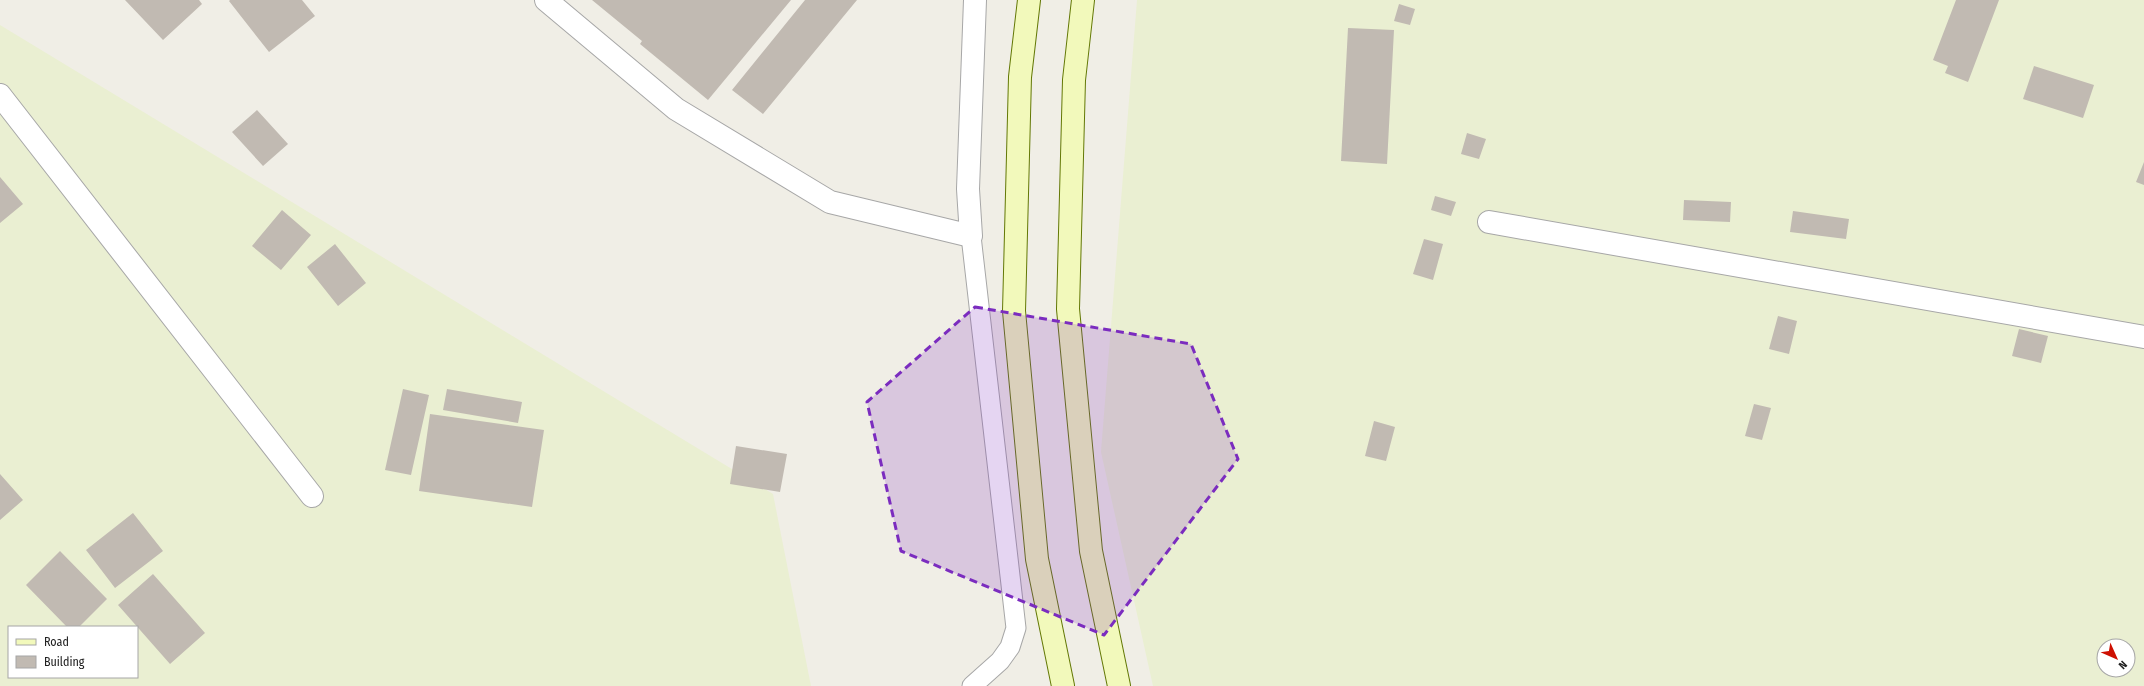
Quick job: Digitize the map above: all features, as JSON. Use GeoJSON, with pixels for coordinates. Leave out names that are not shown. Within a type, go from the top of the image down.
{"type":"FeatureCollection","features":[{"type":"Feature","properties":{"kind":"main road"},"geometry":{"type":"LineString","coordinates":[[1029,0],[1020,77],[1014,311],[1037,559],[1063,686]]}},
{"type":"Feature","properties":{"kind":"main road"},"geometry":{"type":"LineString","coordinates":[[1083,0],[1074,80],[1068,308],[1091,551],[1119,686]]}},
{"type":"Feature","properties":{"kind":"street"},"geometry":{"type":"LineString","coordinates":[[546,0],[676,109],[830,202],[971,236],[968,189],[975,0]]}},
{"type":"Feature","properties":{"kind":"street"},"geometry":{"type":"LineString","coordinates":[[0,95],[312,496]]}},
{"type":"Feature","properties":{"kind":"street"},"geometry":{"type":"LineString","coordinates":[[1489,222],[2144,337]]}},
{"type":"Feature","properties":{"kind":"lane"},"geometry":{"type":"LineString","coordinates":[[971,236],[1016,628],[1010,647],[1000,661],[972,686]]}},
{"type":"Feature","properties":{"kind":"highlighted area"},"geometry":{"type":"Polygon","coordinates":[[[975,307],[1191,344],[1238,459],[1104,635],[901,551],[867,402],[975,307]]]}},
{"type":"Feature","properties":{"kind":"green space"},"geometry":{"type":"Polygon","coordinates":[[[1137,0],[2144,0],[2144,686],[1153,686],[1101,452],[1137,0]]]}},
{"type":"Feature","properties":{"kind":"green space"},"geometry":{"type":"Polygon","coordinates":[[[0,25],[773,494],[811,686],[0,686],[0,25]]]}},
{"type":"Feature","properties":{"kind":"building"},"geometry":{"type":"Polygon","coordinates":[[[125,0],[199,0],[202,4],[163,40],[125,0]]]}},
{"type":"Feature","properties":{"kind":"building"},"geometry":{"type":"Polygon","coordinates":[[[302,0],[315,16],[269,52],[229,1],[302,0]]]}},
{"type":"Feature","properties":{"kind":"building"},"geometry":{"type":"Polygon","coordinates":[[[592,0],[791,0],[708,100],[640,44],[642,41],[592,0]]]}},
{"type":"Feature","properties":{"kind":"building"},"geometry":{"type":"Polygon","coordinates":[[[805,0],[857,0],[763,114],[732,90],[805,0]]]}},
{"type":"Feature","properties":{"kind":"building"},"geometry":{"type":"Polygon","coordinates":[[[1956,0],[1999,0],[1968,82],[1945,73],[1948,66],[1933,60],[1956,0]]]}},
{"type":"Feature","properties":{"kind":"building"},"geometry":{"type":"Polygon","coordinates":[[[1399,4],[1415,9],[1410,25],[1394,21],[1399,4]]]}},
{"type":"Feature","properties":{"kind":"building"},"geometry":{"type":"Polygon","coordinates":[[[1348,28],[1394,30],[1387,164],[1341,161],[1348,28]]]}},
{"type":"Feature","properties":{"kind":"building"},"geometry":{"type":"Polygon","coordinates":[[[2034,66],[2094,85],[2083,118],[2023,99],[2034,66]]]}},
{"type":"Feature","properties":{"kind":"building"},"geometry":{"type":"Polygon","coordinates":[[[257,110],[288,144],[263,166],[232,132],[257,110]]]}},
{"type":"Feature","properties":{"kind":"building"},"geometry":{"type":"Polygon","coordinates":[[[1467,133],[1486,139],[1479,159],[1461,154],[1467,133]]]}},
{"type":"Feature","properties":{"kind":"building"},"geometry":{"type":"Polygon","coordinates":[[[2144,162],[2144,185],[2136,182],[2144,162]]]}},
{"type":"Feature","properties":{"kind":"building"},"geometry":{"type":"Polygon","coordinates":[[[0,177],[23,204],[0,223],[0,177]]]}},
{"type":"Feature","properties":{"kind":"building"},"geometry":{"type":"Polygon","coordinates":[[[1435,196],[1456,202],[1451,216],[1431,210],[1435,196]]]}},
{"type":"Feature","properties":{"kind":"building"},"geometry":{"type":"Polygon","coordinates":[[[1684,200],[1731,202],[1730,222],[1683,220],[1684,200]]]}},
{"type":"Feature","properties":{"kind":"building"},"geometry":{"type":"Polygon","coordinates":[[[282,210],[311,235],[281,270],[252,246],[282,210]]]}},
{"type":"Feature","properties":{"kind":"building"},"geometry":{"type":"Polygon","coordinates":[[[1793,211],[1849,219],[1846,239],[1790,232],[1793,211]]]}},
{"type":"Feature","properties":{"kind":"building"},"geometry":{"type":"Polygon","coordinates":[[[1424,239],[1443,244],[1433,280],[1413,274],[1424,239]]]}},
{"type":"Feature","properties":{"kind":"building"},"geometry":{"type":"Polygon","coordinates":[[[335,244],[366,283],[338,306],[307,267],[335,244]]]}},
{"type":"Feature","properties":{"kind":"building"},"geometry":{"type":"Polygon","coordinates":[[[1778,316],[1797,321],[1789,354],[1769,349],[1778,316]]]}},
{"type":"Feature","properties":{"kind":"building"},"geometry":{"type":"Polygon","coordinates":[[[2019,329],[2048,336],[2041,363],[2012,356],[2019,329]]]}},
{"type":"Feature","properties":{"kind":"building"},"geometry":{"type":"Polygon","coordinates":[[[403,389],[429,395],[411,475],[385,470],[403,389]]]}},
{"type":"Feature","properties":{"kind":"building"},"geometry":{"type":"Polygon","coordinates":[[[447,389],[522,402],[518,423],[443,410],[447,389]]]}},
{"type":"Feature","properties":{"kind":"building"},"geometry":{"type":"Polygon","coordinates":[[[1754,404],[1771,408],[1762,440],[1745,436],[1754,404]]]}},
{"type":"Feature","properties":{"kind":"building"},"geometry":{"type":"Polygon","coordinates":[[[430,414],[544,430],[532,507],[419,491],[430,414]]]}},
{"type":"Feature","properties":{"kind":"building"},"geometry":{"type":"Polygon","coordinates":[[[1374,421],[1395,427],[1386,461],[1365,456],[1374,421]]]}},
{"type":"Feature","properties":{"kind":"building"},"geometry":{"type":"Polygon","coordinates":[[[736,446],[787,454],[780,492],[730,484],[736,446]]]}},
{"type":"Feature","properties":{"kind":"building"},"geometry":{"type":"Polygon","coordinates":[[[0,474],[23,500],[0,520],[0,474]]]}},
{"type":"Feature","properties":{"kind":"building"},"geometry":{"type":"Polygon","coordinates":[[[133,513],[163,551],[115,588],[86,550],[133,513]]]}},
{"type":"Feature","properties":{"kind":"building"},"geometry":{"type":"Polygon","coordinates":[[[60,551],[107,599],[80,626],[66,626],[26,585],[60,551]]]}},
{"type":"Feature","properties":{"kind":"building"},"geometry":{"type":"Polygon","coordinates":[[[153,574],[205,633],[170,664],[118,605],[153,574]]]}}]}
